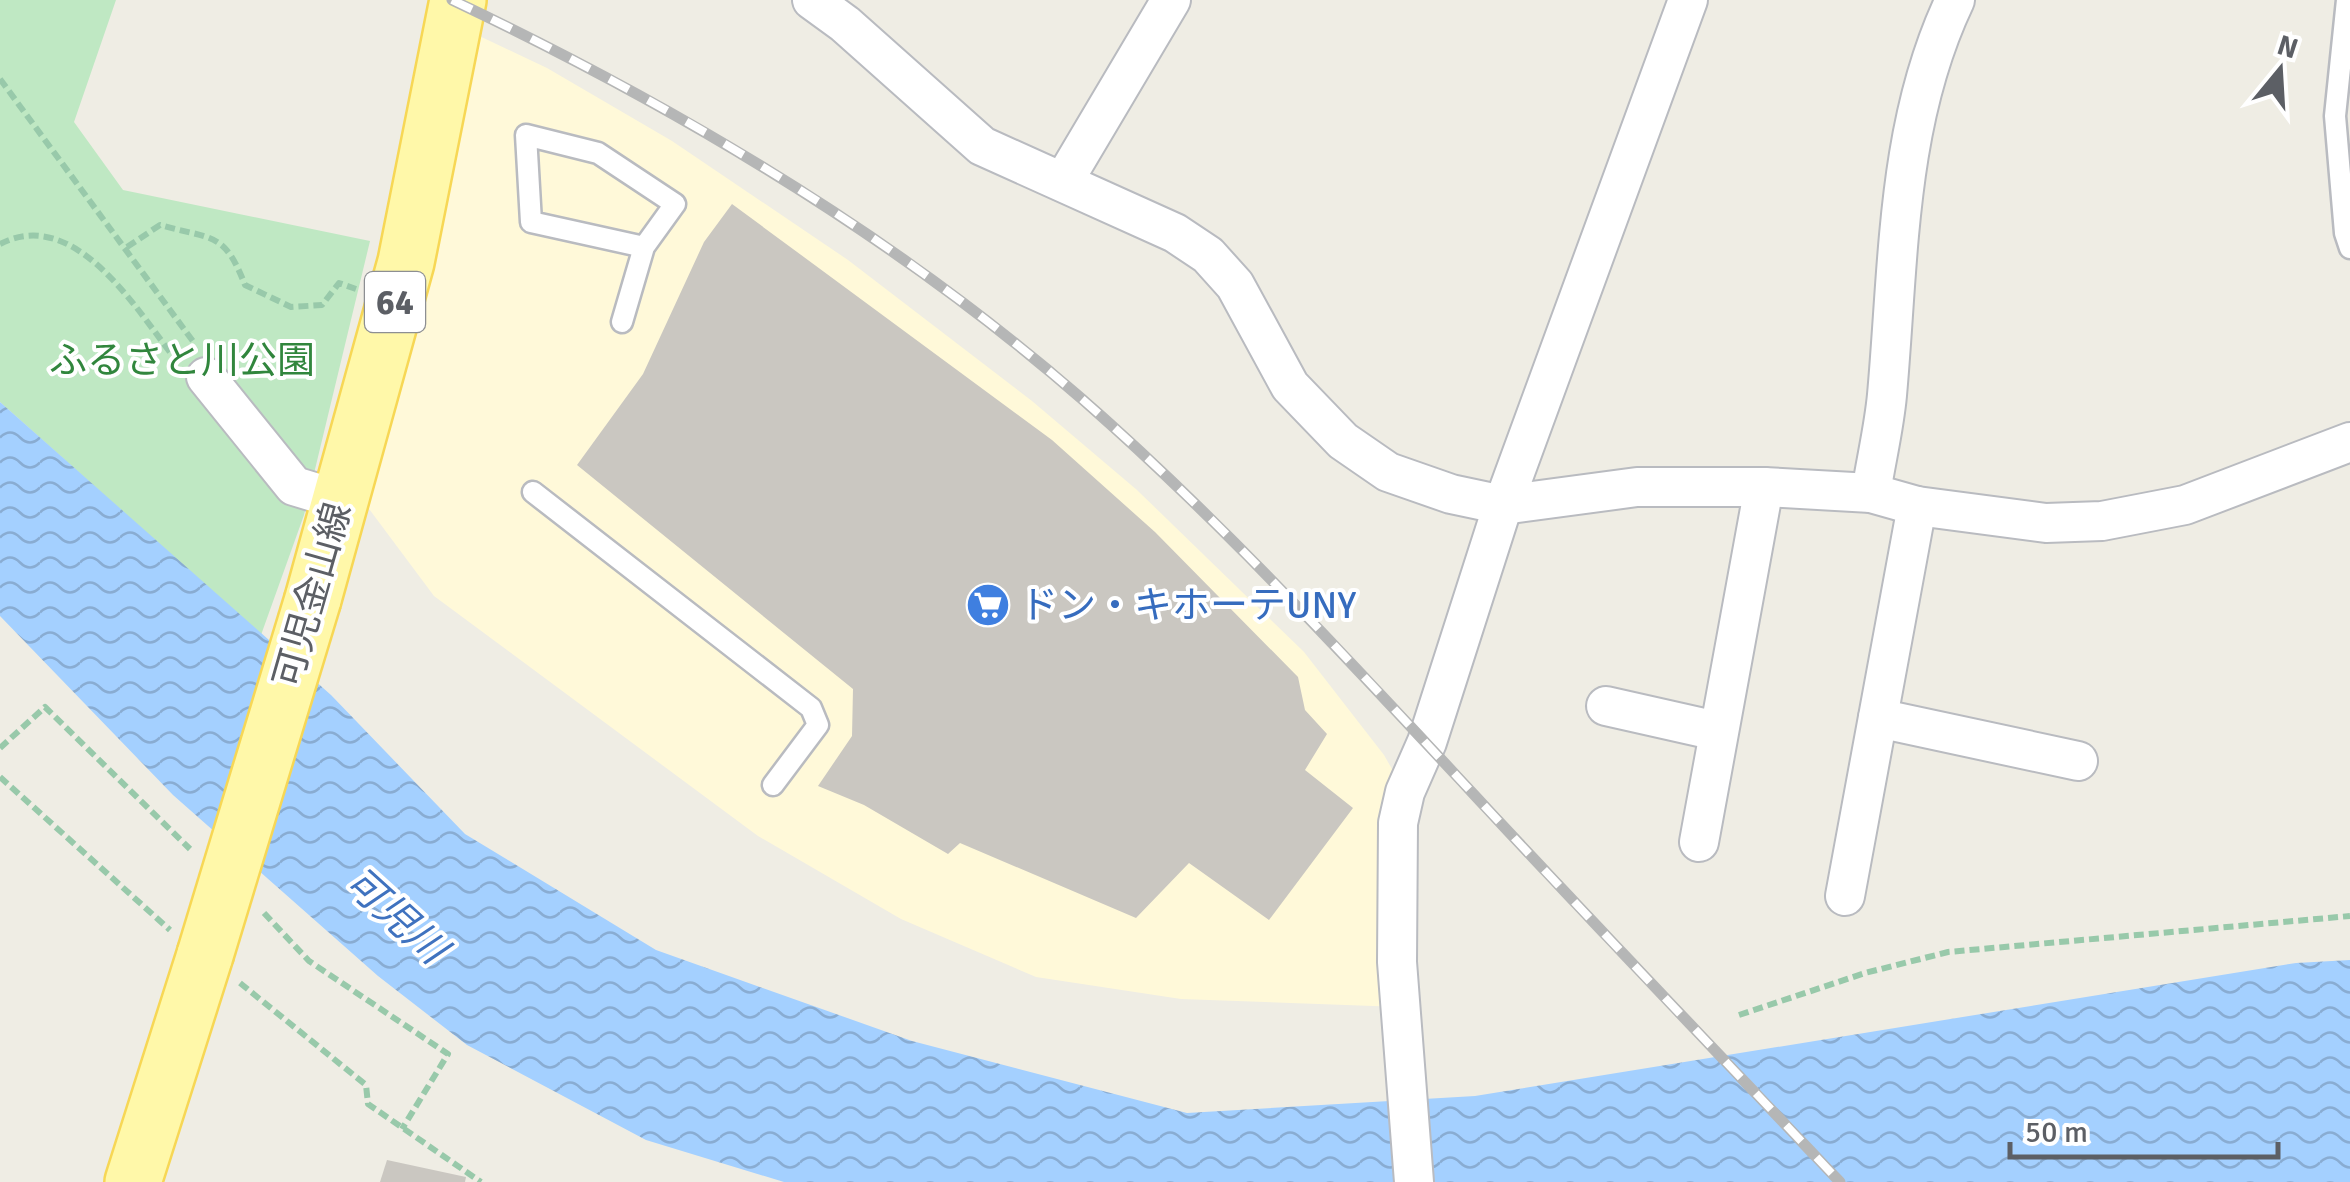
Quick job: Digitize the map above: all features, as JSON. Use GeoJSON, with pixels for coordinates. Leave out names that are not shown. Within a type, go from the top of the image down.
{"type":"FeatureCollection","features":[{"type":"Feature","properties":{"kind":"main road","name":"可児金山線"},"geometry":{"type":"LineString","coordinates":[[133,1182],[312,600],[406,262],[458,0]]}},
{"type":"Feature","properties":{"kind":"street"},"geometry":{"type":"LineString","coordinates":[[812,0],[855,12],[982,146],[1175,234],[1208,255],[1235,285],[1290,386],[1342,441],[1388,472],[1452,494],[1503,505],[1637,487],[1764,487],[1871,493],[1917,506],[2046,523],[2102,521],[2185,505],[2350,442]]}},
{"type":"Feature","properties":{"kind":"street"},"geometry":{"type":"LineString","coordinates":[[1063,182],[1171,0]]}},
{"type":"Feature","properties":{"kind":"street"},"geometry":{"type":"LineString","coordinates":[[1414,1182],[1397,962],[1398,823],[1503,505],[1688,0]]}},
{"type":"Feature","properties":{"kind":"street"},"geometry":{"type":"LineString","coordinates":[[1871,493],[1886,399],[1898,224],[1922,84],[1955,0]]}},
{"type":"Feature","properties":{"kind":"street"},"geometry":{"type":"LineString","coordinates":[[196,365],[294,486],[340,500]]}},
{"type":"Feature","properties":{"kind":"street"},"geometry":{"type":"LineString","coordinates":[[1699,842],[1764,487]]}},
{"type":"Feature","properties":{"kind":"street"},"geometry":{"type":"LineString","coordinates":[[1845,896],[1917,506]]}},
{"type":"Feature","properties":{"kind":"street"},"geometry":{"type":"LineString","coordinates":[[1606,706],[1717,731]]}},
{"type":"Feature","properties":{"kind":"street"},"geometry":{"type":"LineString","coordinates":[[1878,718],[2078,762]]}},
{"type":"Feature","properties":{"kind":"lane"},"geometry":{"type":"LineString","coordinates":[[2348,0],[2335,116],[2350,248]]}},
{"type":"Feature","properties":{"kind":"lane"},"geometry":{"type":"LineString","coordinates":[[622,322],[644,247],[675,204],[598,153],[526,135],[532,222],[644,247]]}},
{"type":"Feature","properties":{"kind":"lane"},"geometry":{"type":"LineString","coordinates":[[534,492],[811,708],[818,725],[773,785]]}},
{"type":"Feature","properties":{"kind":"path"},"geometry":{"type":"LineString","coordinates":[[0,79],[127,247],[196,365]]}},
{"type":"Feature","properties":{"kind":"path"},"geometry":{"type":"LineString","coordinates":[[127,247],[160,225],[220,242],[231,249],[246,285],[291,307],[322,305],[338,283],[358,289]]}},
{"type":"Feature","properties":{"kind":"path"},"geometry":{"type":"LineString","coordinates":[[0,244],[44,238],[95,258],[196,365]]}},
{"type":"Feature","properties":{"kind":"path"},"geometry":{"type":"LineString","coordinates":[[0,748],[45,708]]}},
{"type":"Feature","properties":{"kind":"path"},"geometry":{"type":"LineString","coordinates":[[1738,1014],[1866,972],[1948,952],[2350,916]]}},
{"type":"Feature","properties":{"kind":"path"},"geometry":{"type":"LineString","coordinates":[[402,1129],[448,1054]]}},
{"type":"Feature","properties":{"kind":"shaded area"},"geometry":{"type":"Polygon","coordinates":[[[454,24],[547,68],[672,141],[848,260],[1032,401],[1137,490],[1304,652],[1384,755],[1405,792],[1401,1007],[1181,999],[1036,977],[901,919],[758,836],[434,596],[346,478],[454,24]]]}},
{"type":"Feature","properties":{"kind":"green space","name":"ふるさと川公園"},"geometry":{"type":"Polygon","coordinates":[[[0,0],[116,0],[74,122],[123,190],[370,241],[304,515],[261,635],[0,402],[0,0]]]}},
{"type":"Feature","properties":{"kind":"water","name":"可児川"},"geometry":{"type":"Polygon","coordinates":[[[0,402],[331,695],[465,834],[656,950],[912,1041],[1187,1113],[1475,1096],[2296,963],[2350,960],[2350,1182],[784,1182],[646,1140],[467,1045],[378,976],[173,795],[0,616],[0,402]]]}},
{"type":"Feature","properties":{"kind":"building","name":"ドン・キホーテUNY"},"geometry":{"type":"Polygon","coordinates":[[[732,204],[1052,440],[1155,532],[1298,677],[1305,710],[1327,734],[1305,770],[1353,808],[1269,920],[1189,863],[1136,918],[960,843],[948,854],[864,805],[818,786],[852,736],[853,689],[577,465],[643,374],[704,242],[732,204]]]}},
{"type":"Feature","properties":{"kind":"building"},"geometry":{"type":"Polygon","coordinates":[[[387,1160],[466,1177],[465,1182],[380,1182],[387,1160]]]}},
{"type":"Feature","properties":{"kind":"railway"},"geometry":{"type":"LineString","coordinates":[[452,0],[618,84],[781,178],[936,282],[1082,399],[1279,588],[1840,1182]]}},
{"type":"Feature","properties":{"kind":"place","name":"ドン・キホーテUNY"},"geometry":{"type":"Point","coordinates":[988,605]}}]}
